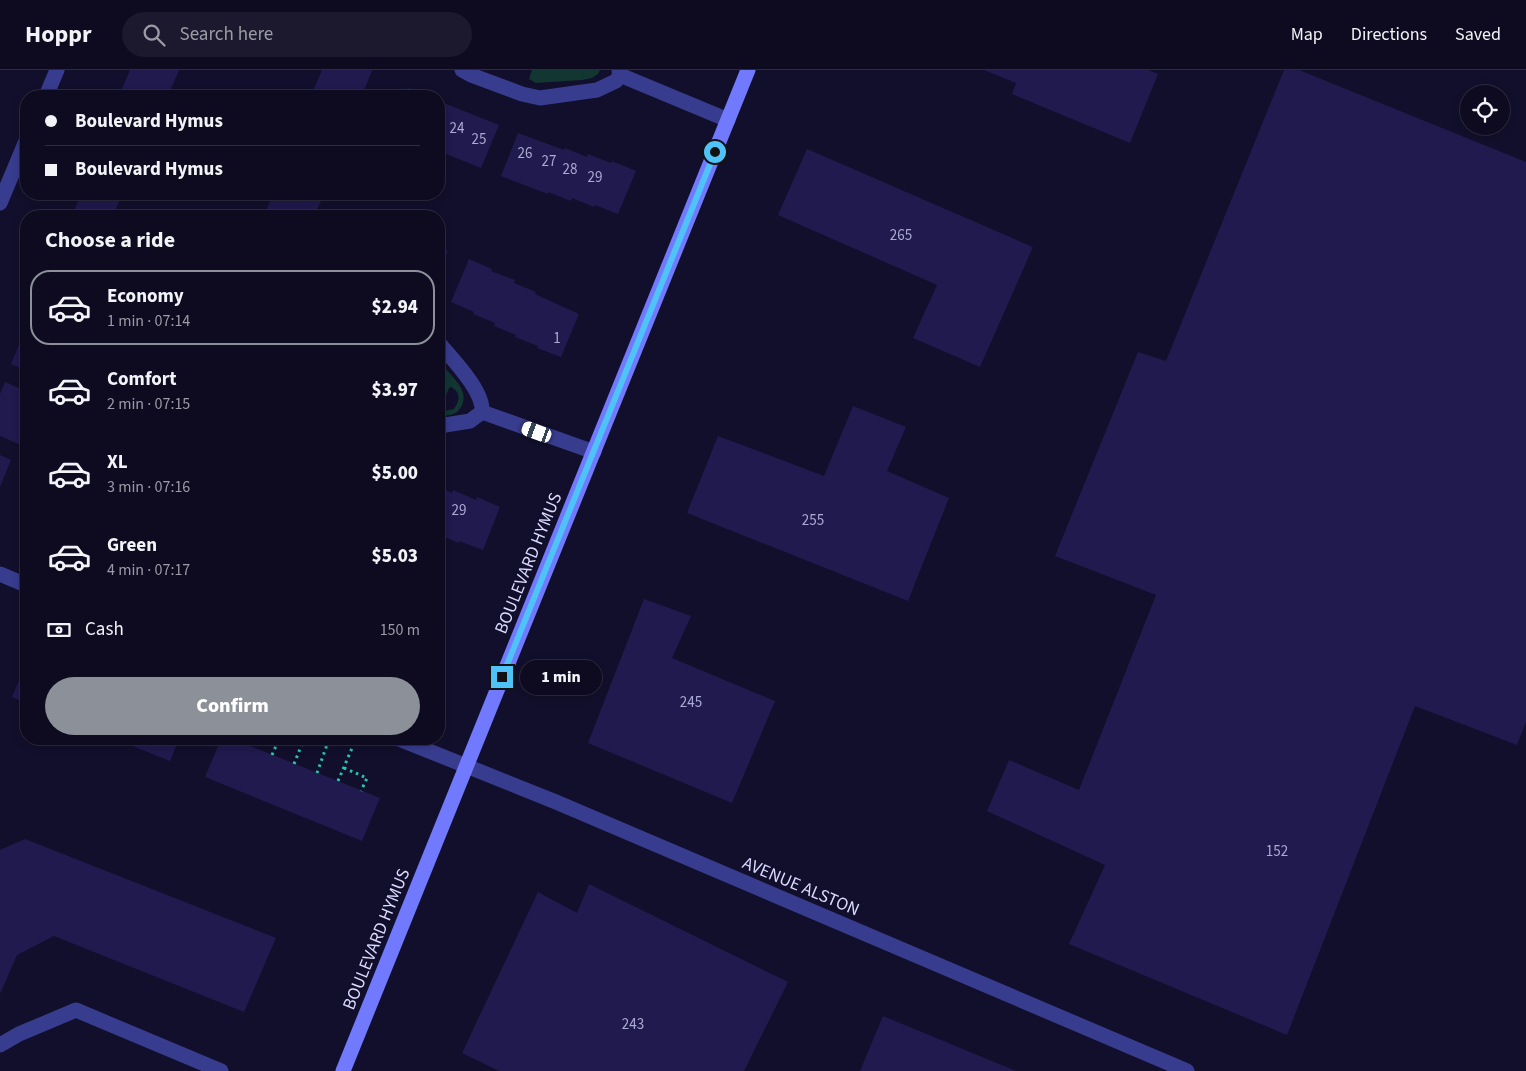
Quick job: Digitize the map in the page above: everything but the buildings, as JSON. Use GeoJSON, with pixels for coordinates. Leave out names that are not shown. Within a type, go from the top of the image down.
{"type":"FeatureCollection","features":[{"type":"Feature","properties":{"kind":"street"},"geometry":{"type":"LineString","coordinates":[[49,90],[57,70]]}},
{"type":"Feature","properties":{"kind":"street"},"geometry":{"type":"LineString","coordinates":[[462,70],[470,75],[522,94],[540,98],[597,90],[616,81],[620,73],[728,120]]}},
{"type":"Feature","properties":{"kind":"street","name":"BOULEVARD HYMUS"},"geometry":{"type":"LineString","coordinates":[[343,1071],[748,70]]}},
{"type":"Feature","properties":{"kind":"street"},"geometry":{"type":"LineString","coordinates":[[0,202],[20,155]]}},
{"type":"Feature","properties":{"kind":"street"},"geometry":{"type":"LineString","coordinates":[[445,351],[478,393],[483,406],[482,412],[470,421],[445,425]]}},
{"type":"Feature","properties":{"kind":"street"},"geometry":{"type":"LineString","coordinates":[[482,412],[594,452]]}},
{"type":"Feature","properties":{"kind":"street"},"geometry":{"type":"LineString","coordinates":[[0,574],[20,582]]}},
{"type":"Feature","properties":{"kind":"street","name":"AVENUE ALSTON"},"geometry":{"type":"LineString","coordinates":[[413,745],[574,810],[1187,1071]]}},
{"type":"Feature","properties":{"kind":"street"},"geometry":{"type":"LineString","coordinates":[[0,1045],[19,1034],[76,1010],[221,1071]]}},
{"type":"Feature","properties":{"kind":"path"},"geometry":{"type":"LineString","coordinates":[[272,755],[276,745]]}},
{"type":"Feature","properties":{"kind":"path"},"geometry":{"type":"LineString","coordinates":[[294,764],[302,745]]}},
{"type":"Feature","properties":{"kind":"path"},"geometry":{"type":"LineString","coordinates":[[316,773],[327,745]]}},
{"type":"Feature","properties":{"kind":"path"},"geometry":{"type":"LineString","coordinates":[[338,782],[353,745]]}},
{"type":"Feature","properties":{"kind":"path"},"geometry":{"type":"LineString","coordinates":[[344,768],[367,778],[361,791]]}},
{"type":"Feature","properties":{"kind":"green space"},"geometry":{"type":"Polygon","coordinates":[[[532,70],[600,70],[592,78],[536,83],[529,79],[532,70]]]}},
{"type":"Feature","properties":{"kind":"green space"},"geometry":{"type":"Polygon","coordinates":[[[445,369],[461,387],[464,399],[460,409],[445,415],[445,411],[454,409],[458,394],[451,387],[445,398],[445,369]]]}},
{"type":"Feature","properties":{"kind":"route"},"geometry":{"type":"LineString","coordinates":[[502,677],[715,152]]}}]}
